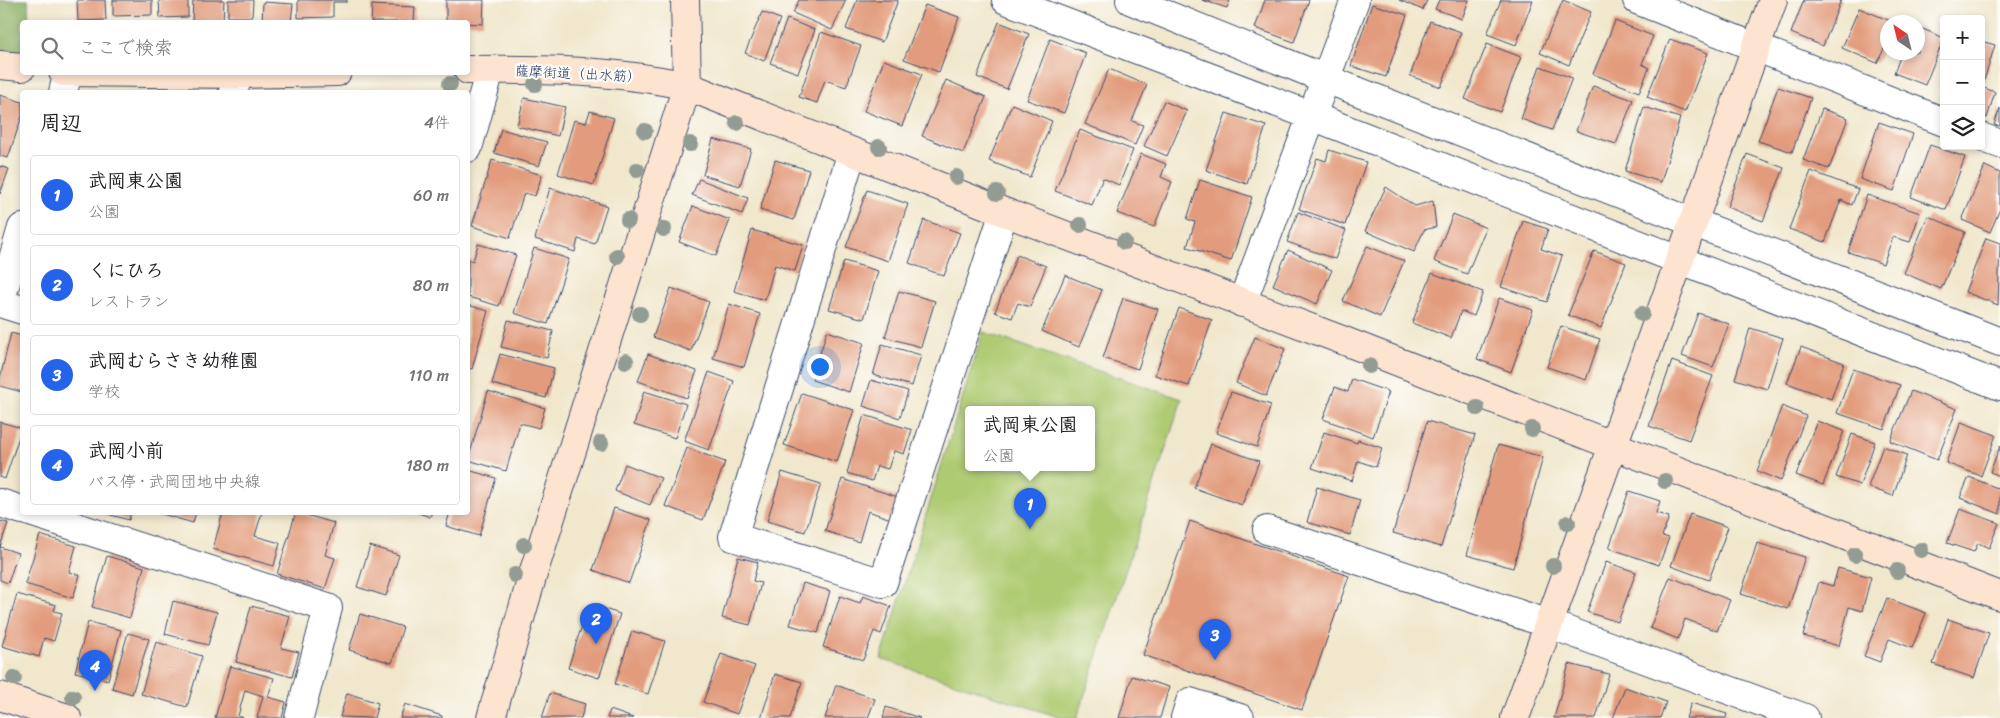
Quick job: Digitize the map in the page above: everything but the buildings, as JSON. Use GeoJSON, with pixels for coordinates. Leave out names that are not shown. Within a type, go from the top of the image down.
{"type":"FeatureCollection","features":[{"type":"Feature","properties":{"kind":"street"},"geometry":{"type":"LineString","coordinates":[[491,718],[536,564],[687,86],[685,0]]}},
{"type":"Feature","properties":{"kind":"street"},"geometry":{"type":"LineString","coordinates":[[1006,0],[1312,116],[1678,262],[2000,386]]}},
{"type":"Feature","properties":{"kind":"street"},"geometry":{"type":"LineString","coordinates":[[1130,0],[1162,6],[1326,79],[2000,342]]}},
{"type":"Feature","properties":{"kind":"street"},"geometry":{"type":"LineString","coordinates":[[1242,303],[1355,0]]}},
{"type":"Feature","properties":{"kind":"street"},"geometry":{"type":"LineString","coordinates":[[1637,0],[1940,120]]}},
{"type":"Feature","properties":{"kind":"street"},"geometry":{"type":"LineString","coordinates":[[1515,718],[1773,0]]}},
{"type":"Feature","properties":{"kind":"street"},"geometry":{"type":"LineString","coordinates":[[1146,54],[1162,6]]}},
{"type":"Feature","properties":{"kind":"street"},"geometry":{"type":"LineString","coordinates":[[0,64],[20,67]]}},
{"type":"Feature","properties":{"kind":"street"},"geometry":{"type":"LineString","coordinates":[[470,134],[479,70]]}},
{"type":"Feature","properties":{"kind":"street","name":"薩摩街道（出水筋）"},"geometry":{"type":"LineString","coordinates":[[479,70],[645,76],[687,86],[1004,212],[2000,596]]}},
{"type":"Feature","properties":{"kind":"street"},"geometry":{"type":"LineString","coordinates":[[65,79],[236,83],[309,75]]}},
{"type":"Feature","properties":{"kind":"street"},"geometry":{"type":"LineString","coordinates":[[1985,138],[2000,144]]}},
{"type":"Feature","properties":{"kind":"street"},"geometry":{"type":"LineString","coordinates":[[852,152],[733,538],[883,584],[1004,212]]}},
{"type":"Feature","properties":{"kind":"street"},"geometry":{"type":"LineString","coordinates":[[20,235],[0,303],[20,309]]}},
{"type":"Feature","properties":{"kind":"street"},"geometry":{"type":"LineString","coordinates":[[0,503],[20,509]]}},
{"type":"Feature","properties":{"kind":"street"},"geometry":{"type":"LineString","coordinates":[[39,515],[328,608],[299,718]]}},
{"type":"Feature","properties":{"kind":"street"},"geometry":{"type":"LineString","coordinates":[[1267,530],[1549,624],[1805,718]]}},
{"type":"Feature","properties":{"kind":"street"},"geometry":{"type":"LineString","coordinates":[[0,696],[67,718]]}},
{"type":"Feature","properties":{"kind":"street"},"geometry":{"type":"LineString","coordinates":[[1184,718],[1190,702],[1240,718]]}},
{"type":"Feature","properties":{"kind":"green space"},"geometry":{"type":"Polygon","coordinates":[[[0,0],[28,0],[29,20],[20,20],[20,53],[0,51],[0,0]]]}},
{"type":"Feature","properties":{"kind":"green space"},"geometry":{"type":"Polygon","coordinates":[[[983,332],[1182,399],[1077,718],[1062,718],[881,659],[983,332]]]}},
{"type":"Feature","properties":{"kind":"place","name":"武岡東公園"},"geometry":{"type":"Point","coordinates":[1030,529]}},
{"type":"Feature","properties":{"kind":"place","name":"くにひろ"},"geometry":{"type":"Point","coordinates":[596,644]}},
{"type":"Feature","properties":{"kind":"place","name":"武岡むらさき幼稚園"},"geometry":{"type":"Point","coordinates":[1215,660]}},
{"type":"Feature","properties":{"kind":"place","name":"武岡小前"},"geometry":{"type":"Point","coordinates":[95,691]}}]}
